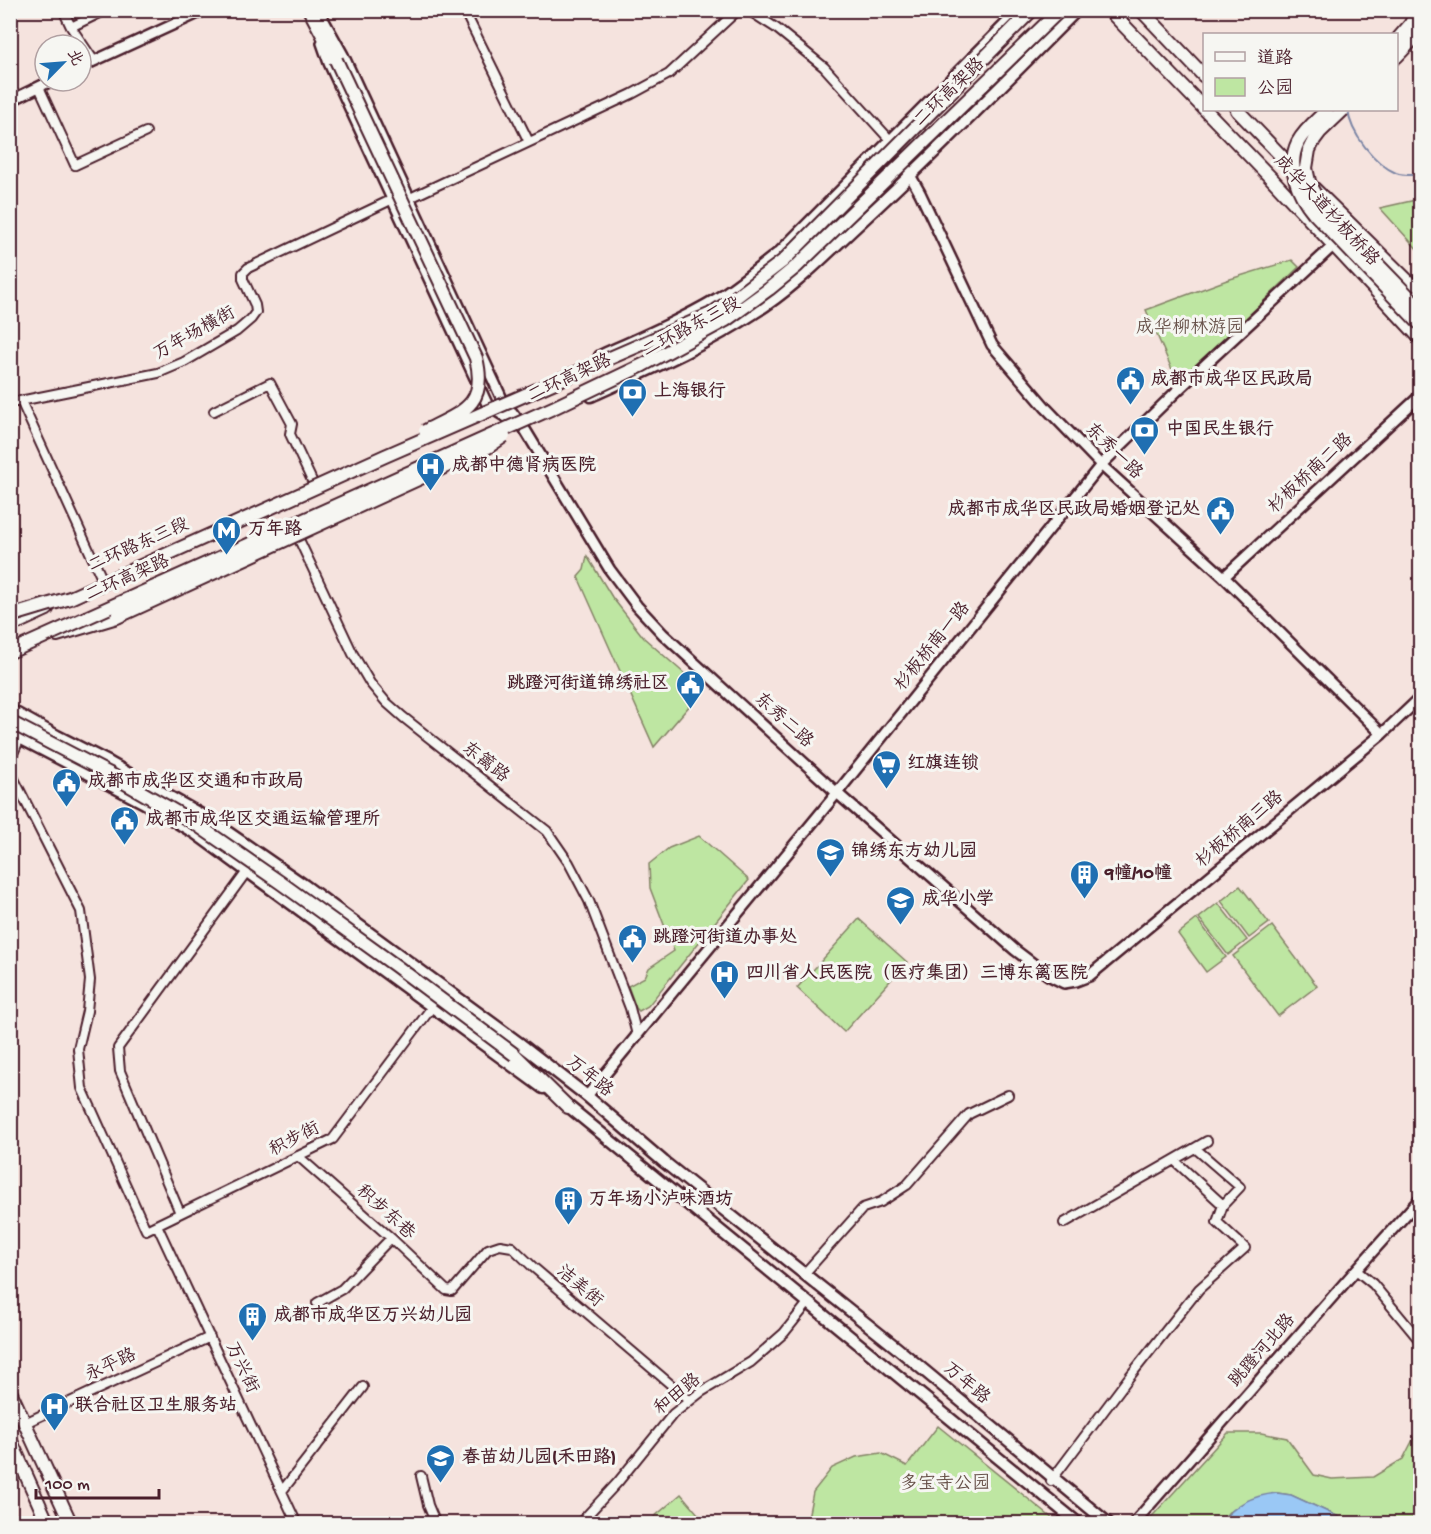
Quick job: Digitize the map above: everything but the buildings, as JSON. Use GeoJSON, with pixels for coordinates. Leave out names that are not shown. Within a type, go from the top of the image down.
{"type":"FeatureCollection","features":[{"type":"Feature","properties":{"kind":"main road","name":"二环路东三段"},"geometry":{"type":"LineString","coordinates":[[10,624],[658,330],[734,288],[780,252],[1020,10]]}},
{"type":"Feature","properties":{"kind":"main road","name":"二环高架路"},"geometry":{"type":"LineString","coordinates":[[10,624],[700,318],[732,300],[783,261],[1032,10]]}},
{"type":"Feature","properties":{"kind":"main road","name":"二环高架路"},"geometry":{"type":"LineString","coordinates":[[10,654],[532,417],[643,365],[726,320],[805,259],[1060,10]]}},
{"type":"Feature","properties":{"kind":"main road","name":"二环路东三段"},"geometry":{"type":"LineString","coordinates":[[10,654],[50,638],[293,526],[524,428],[670,359],[754,313],[806,273],[910,177],[1077,10]]}},
{"type":"Feature","properties":{"kind":"main road","name":"成华大道杉板桥路"},"geometry":{"type":"LineString","coordinates":[[1109,10],[1203,108]]}},
{"type":"Feature","properties":{"kind":"main road"},"geometry":{"type":"LineString","coordinates":[[1141,10],[1203,75]]}},
{"type":"Feature","properties":{"kind":"main road"},"geometry":{"type":"LineString","coordinates":[[309,11],[336,60],[476,357],[480,374],[479,389],[474,399],[461,412],[417,435],[385,456]]}},
{"type":"Feature","properties":{"kind":"main road"},"geometry":{"type":"LineString","coordinates":[[1398,38],[1410,25],[1418,11]]}},
{"type":"Feature","properties":{"kind":"main road"},"geometry":{"type":"LineString","coordinates":[[1398,55],[1420,32]]}},
{"type":"Feature","properties":{"kind":"main road","name":"成华大道杉板桥路"},"geometry":{"type":"LineString","coordinates":[[1206,111],[1420,338]]}},
{"type":"Feature","properties":{"kind":"main road","name":"成华大道杉板桥路"},"geometry":{"type":"LineString","coordinates":[[1238,111],[1420,293]]}},
{"type":"Feature","properties":{"kind":"main road"},"geometry":{"type":"LineString","coordinates":[[1326,111],[1305,132],[1296,148],[1293,169],[1299,192],[1314,213],[1420,324]]}},
{"type":"Feature","properties":{"kind":"main road"},"geometry":{"type":"LineString","coordinates":[[1342,111],[1320,132],[1309,150],[1306,168],[1310,186],[1322,207],[1420,308]]}},
{"type":"Feature","properties":{"kind":"main road"},"geometry":{"type":"LineString","coordinates":[[50,638],[117,617],[488,447],[532,417]]}},
{"type":"Feature","properties":{"kind":"main road"},"geometry":{"type":"LineString","coordinates":[[10,616],[70,598]]}},
{"type":"Feature","properties":{"kind":"main road","name":"万年路"},"geometry":{"type":"LineString","coordinates":[[10,710],[207,818],[304,885],[519,1042],[664,1162],[897,1348],[1109,1524]]}},
{"type":"Feature","properties":{"kind":"main road"},"geometry":{"type":"LineString","coordinates":[[10,722],[108,773],[193,822],[291,890],[515,1055],[568,1107]]}},
{"type":"Feature","properties":{"kind":"main road","name":"万年路"},"geometry":{"type":"LineString","coordinates":[[15,735],[143,802],[195,833],[568,1107],[1079,1524]]}},
{"type":"Feature","properties":{"kind":"main road"},"geometry":{"type":"LineString","coordinates":[[291,903],[286,896],[287,886],[296,882],[304,885]]}},
{"type":"Feature","properties":{"kind":"main road"},"geometry":{"type":"LineString","coordinates":[[10,1391],[71,1524]]}},
{"type":"Feature","properties":{"kind":"main road"},"geometry":{"type":"LineString","coordinates":[[10,1439],[48,1524]]}},
{"type":"Feature","properties":{"kind":"street"},"geometry":{"type":"LineString","coordinates":[[63,10],[71,27],[94,62],[205,10]]}},
{"type":"Feature","properties":{"kind":"street"},"geometry":{"type":"LineString","coordinates":[[71,27],[106,10]]}},
{"type":"Feature","properties":{"kind":"street","name":"东秀二路"},"geometry":{"type":"LineString","coordinates":[[318,10],[343,55],[502,399],[524,428],[610,570],[637,606],[663,634],[837,793],[1015,950],[1048,975],[1064,983],[1076,981]]}},
{"type":"Feature","properties":{"kind":"street"},"geometry":{"type":"LineString","coordinates":[[464,10],[529,142]]}},
{"type":"Feature","properties":{"kind":"street"},"geometry":{"type":"LineString","coordinates":[[410,198],[632,94],[669,74],[738,10]]}},
{"type":"Feature","properties":{"kind":"street"},"geometry":{"type":"LineString","coordinates":[[748,10],[776,28],[824,67],[891,141]]}},
{"type":"Feature","properties":{"kind":"street"},"geometry":{"type":"LineString","coordinates":[[309,11],[329,63],[488,406],[524,428]]}},
{"type":"Feature","properties":{"kind":"street"},"geometry":{"type":"LineString","coordinates":[[10,101],[33,90]]}},
{"type":"Feature","properties":{"kind":"street"},"geometry":{"type":"LineString","coordinates":[[42,93],[75,165],[146,132]]}},
{"type":"Feature","properties":{"kind":"street","name":"东秀一路"},"geometry":{"type":"LineString","coordinates":[[891,141],[920,193],[992,345],[1046,408],[1101,465],[1224,577],[1382,734]]}},
{"type":"Feature","properties":{"kind":"street","name":"万年场横街"},"geometry":{"type":"LineString","coordinates":[[10,403],[158,373],[184,362],[237,331],[256,312],[255,304],[243,279],[243,273],[248,268],[393,199]]}},
{"type":"Feature","properties":{"kind":"street","name":"杉板桥南一路"},"geometry":{"type":"LineString","coordinates":[[587,1096],[837,793],[1101,465],[1333,246]]}},
{"type":"Feature","properties":{"kind":"street"},"geometry":{"type":"LineString","coordinates":[[214,411],[270,383],[292,424],[290,434],[314,485]]}},
{"type":"Feature","properties":{"kind":"street","name":"杉板桥南二路"},"geometry":{"type":"LineString","coordinates":[[1224,577],[1420,396]]}},
{"type":"Feature","properties":{"kind":"street"},"geometry":{"type":"LineString","coordinates":[[21,401],[103,581]]}},
{"type":"Feature","properties":{"kind":"street","name":"东篱路"},"geometry":{"type":"LineString","coordinates":[[293,526],[353,654],[375,690],[403,717],[547,831],[569,863],[589,901],[630,1008],[637,1035]]}},
{"type":"Feature","properties":{"kind":"street","name":"杉板桥南三路"},"geometry":{"type":"LineString","coordinates":[[1076,981],[1089,976],[1382,734],[1420,698]]}},
{"type":"Feature","properties":{"kind":"street"},"geometry":{"type":"LineString","coordinates":[[10,760],[15,735]]}},
{"type":"Feature","properties":{"kind":"street"},"geometry":{"type":"LineString","coordinates":[[10,771],[81,911],[90,980],[87,1011],[78,1049],[82,1088],[146,1230],[157,1225]]}},
{"type":"Feature","properties":{"kind":"street"},"geometry":{"type":"LineString","coordinates":[[180,1213],[120,1071],[118,1048],[248,870]]}},
{"type":"Feature","properties":{"kind":"street","name":"积步街"},"geometry":{"type":"LineString","coordinates":[[157,1225],[333,1139],[432,1007]]}},
{"type":"Feature","properties":{"kind":"street"},"geometry":{"type":"LineString","coordinates":[[804,1274],[863,1208],[881,1202],[907,1185],[969,1114],[1008,1095]]}},
{"type":"Feature","properties":{"kind":"street"},"geometry":{"type":"LineString","coordinates":[[1064,1223],[1207,1142]]}},
{"type":"Feature","properties":{"kind":"street"},"geometry":{"type":"LineString","coordinates":[[1052,1479],[1199,1289],[1245,1248],[1217,1222],[1223,1205],[1240,1188],[1196,1148]]}},
{"type":"Feature","properties":{"kind":"street","name":"积步东巷"},"geometry":{"type":"LineString","coordinates":[[298,1156],[392,1238],[446,1290],[452,1290]]}},
{"type":"Feature","properties":{"kind":"street"},"geometry":{"type":"LineString","coordinates":[[1174,1160],[1223,1205]]}},
{"type":"Feature","properties":{"kind":"street","name":"跳蹬河北路"},"geometry":{"type":"LineString","coordinates":[[1133,1524],[1419,1200]]}},
{"type":"Feature","properties":{"kind":"street","name":"万兴街"},"geometry":{"type":"LineString","coordinates":[[157,1225],[297,1524]]}},
{"type":"Feature","properties":{"kind":"street"},"geometry":{"type":"LineString","coordinates":[[317,1303],[342,1289],[392,1238]]}},
{"type":"Feature","properties":{"kind":"street","name":"洁美街"},"geometry":{"type":"LineString","coordinates":[[452,1290],[488,1249],[500,1245],[512,1247],[532,1268],[689,1400]]}},
{"type":"Feature","properties":{"kind":"street"},"geometry":{"type":"LineString","coordinates":[[1356,1270],[1373,1284],[1420,1341]]}},
{"type":"Feature","properties":{"kind":"street","name":"和田路"},"geometry":{"type":"LineString","coordinates":[[579,1524],[618,1482],[673,1414],[689,1400],[751,1362],[784,1333],[808,1304]]}},
{"type":"Feature","properties":{"kind":"street","name":"永平路"},"geometry":{"type":"LineString","coordinates":[[25,1423],[210,1337]]}},
{"type":"Feature","properties":{"kind":"street"},"geometry":{"type":"LineString","coordinates":[[282,1491],[363,1387]]}},
{"type":"Feature","properties":{"kind":"street"},"geometry":{"type":"LineString","coordinates":[[421,1476],[428,1505],[436,1524]]}},
{"type":"Feature","properties":{"kind":"green space"},"geometry":{"type":"Polygon","coordinates":[[[1420,199],[1420,252],[1380,208],[1420,199]]]}},
{"type":"Feature","properties":{"kind":"green space","name":"成华柳林游园"},"geometry":{"type":"Polygon","coordinates":[[[1292,260],[1299,267],[1187,375],[1177,381],[1146,310],[1227,280],[1292,260]]]}},
{"type":"Feature","properties":{"kind":"green space"},"geometry":{"type":"Polygon","coordinates":[[[587,556],[612,597],[644,638],[703,690],[654,747],[578,577],[584,570],[587,556]]]}},
{"type":"Feature","properties":{"kind":"green space"},"geometry":{"type":"Polygon","coordinates":[[[699,836],[749,880],[648,1006],[639,1011],[628,986],[645,977],[649,968],[674,951],[650,888],[649,864],[669,848],[699,836]]]}},
{"type":"Feature","properties":{"kind":"green space"},"geometry":{"type":"Polygon","coordinates":[[[1240,886],[1269,923],[1249,938],[1221,901],[1240,886]]]}},
{"type":"Feature","properties":{"kind":"green space"},"geometry":{"type":"Polygon","coordinates":[[[1218,903],[1247,940],[1228,955],[1199,918],[1218,903]]]}},
{"type":"Feature","properties":{"kind":"green space"},"geometry":{"type":"Polygon","coordinates":[[[859,919],[907,962],[844,1032],[797,988],[859,919]]]}},
{"type":"Feature","properties":{"kind":"green space"},"geometry":{"type":"Polygon","coordinates":[[[1197,919],[1226,957],[1206,972],[1178,934],[1197,919]]]}},
{"type":"Feature","properties":{"kind":"green space"},"geometry":{"type":"Polygon","coordinates":[[[1272,926],[1317,986],[1278,1016],[1233,956],[1272,926]]]}},
{"type":"Feature","properties":{"kind":"green space","name":"多宝寺公园"},"geometry":{"type":"Polygon","coordinates":[[[938,1426],[1058,1523],[801,1523],[808,1518],[813,1492],[832,1468],[856,1457],[881,1453],[907,1466],[938,1426]]]}},
{"type":"Feature","properties":{"kind":"green space"},"geometry":{"type":"Polygon","coordinates":[[[1420,1426],[1420,1522],[1352,1523],[1291,1495],[1277,1493],[1229,1512],[1219,1523],[1145,1524],[1228,1433],[1261,1433],[1287,1438],[1314,1475],[1332,1479],[1373,1477],[1403,1459],[1420,1426]]]}},
{"type":"Feature","properties":{"kind":"green space"},"geometry":{"type":"Polygon","coordinates":[[[681,1494],[699,1515],[688,1523],[647,1523],[681,1494]]]}},
{"type":"Feature","properties":{"kind":"water"},"geometry":{"type":"Polygon","coordinates":[[[1277,1493],[1291,1495],[1352,1523],[1291,1524],[1286,1521],[1271,1524],[1219,1523],[1245,1502],[1259,1496],[1277,1493]]]}},
{"type":"Feature","properties":{"kind":"waterway"},"geometry":{"type":"LineString","coordinates":[[1348,111],[1353,128],[1359,138],[1380,163],[1399,174],[1420,175]]}},
{"type":"Feature","properties":{"kind":"place","name":"成都市成华区民政局"},"geometry":{"type":"Point","coordinates":[1130,406]}},
{"type":"Feature","properties":{"kind":"place","name":"上海银行"},"geometry":{"type":"Point","coordinates":[633,418]}},
{"type":"Feature","properties":{"kind":"place","name":"中国民生银行"},"geometry":{"type":"Point","coordinates":[1145,456]}},
{"type":"Feature","properties":{"kind":"place","name":"成都中德肾病医院"},"geometry":{"type":"Point","coordinates":[431,492]}},
{"type":"Feature","properties":{"kind":"place","name":"成都市成华区民政局婚姻登记处"},"geometry":{"type":"Point","coordinates":[1221,536]}},
{"type":"Feature","properties":{"kind":"place","name":"万年路"},"geometry":{"type":"Point","coordinates":[227,556]}},
{"type":"Feature","properties":{"kind":"place","name":"跳蹬河街道锦绣社区"},"geometry":{"type":"Point","coordinates":[690,710]}},
{"type":"Feature","properties":{"kind":"place","name":"红旗连锁"},"geometry":{"type":"Point","coordinates":[886,790]}},
{"type":"Feature","properties":{"kind":"place","name":"成都市成华区交通和市政局"},"geometry":{"type":"Point","coordinates":[67,808]}},
{"type":"Feature","properties":{"kind":"place","name":"成都市成华区交通运输管理所"},"geometry":{"type":"Point","coordinates":[125,846]}},
{"type":"Feature","properties":{"kind":"place","name":"锦绣东方幼儿园"},"geometry":{"type":"Point","coordinates":[830,878]}},
{"type":"Feature","properties":{"kind":"place","name":"9幢/10幢"},"geometry":{"type":"Point","coordinates":[1084,900]}},
{"type":"Feature","properties":{"kind":"place","name":"成华小学"},"geometry":{"type":"Point","coordinates":[901,926]}},
{"type":"Feature","properties":{"kind":"place","name":"跳蹬河街道办事处"},"geometry":{"type":"Point","coordinates":[632,964]}},
{"type":"Feature","properties":{"kind":"place","name":"四川省人民医院（医疗集团）三博东篱医院"},"geometry":{"type":"Point","coordinates":[725,1000]}},
{"type":"Feature","properties":{"kind":"place","name":"万年场小泸味酒坊"},"geometry":{"type":"Point","coordinates":[568,1226]}},
{"type":"Feature","properties":{"kind":"place","name":"成都市成华区万兴幼儿园"},"geometry":{"type":"Point","coordinates":[253,1342]}},
{"type":"Feature","properties":{"kind":"place","name":"联合社区卫生服务站"},"geometry":{"type":"Point","coordinates":[54,1432]}},
{"type":"Feature","properties":{"kind":"place","name":"春苗幼儿园(禾田路)"},"geometry":{"type":"Point","coordinates":[441,1484]}}]}
